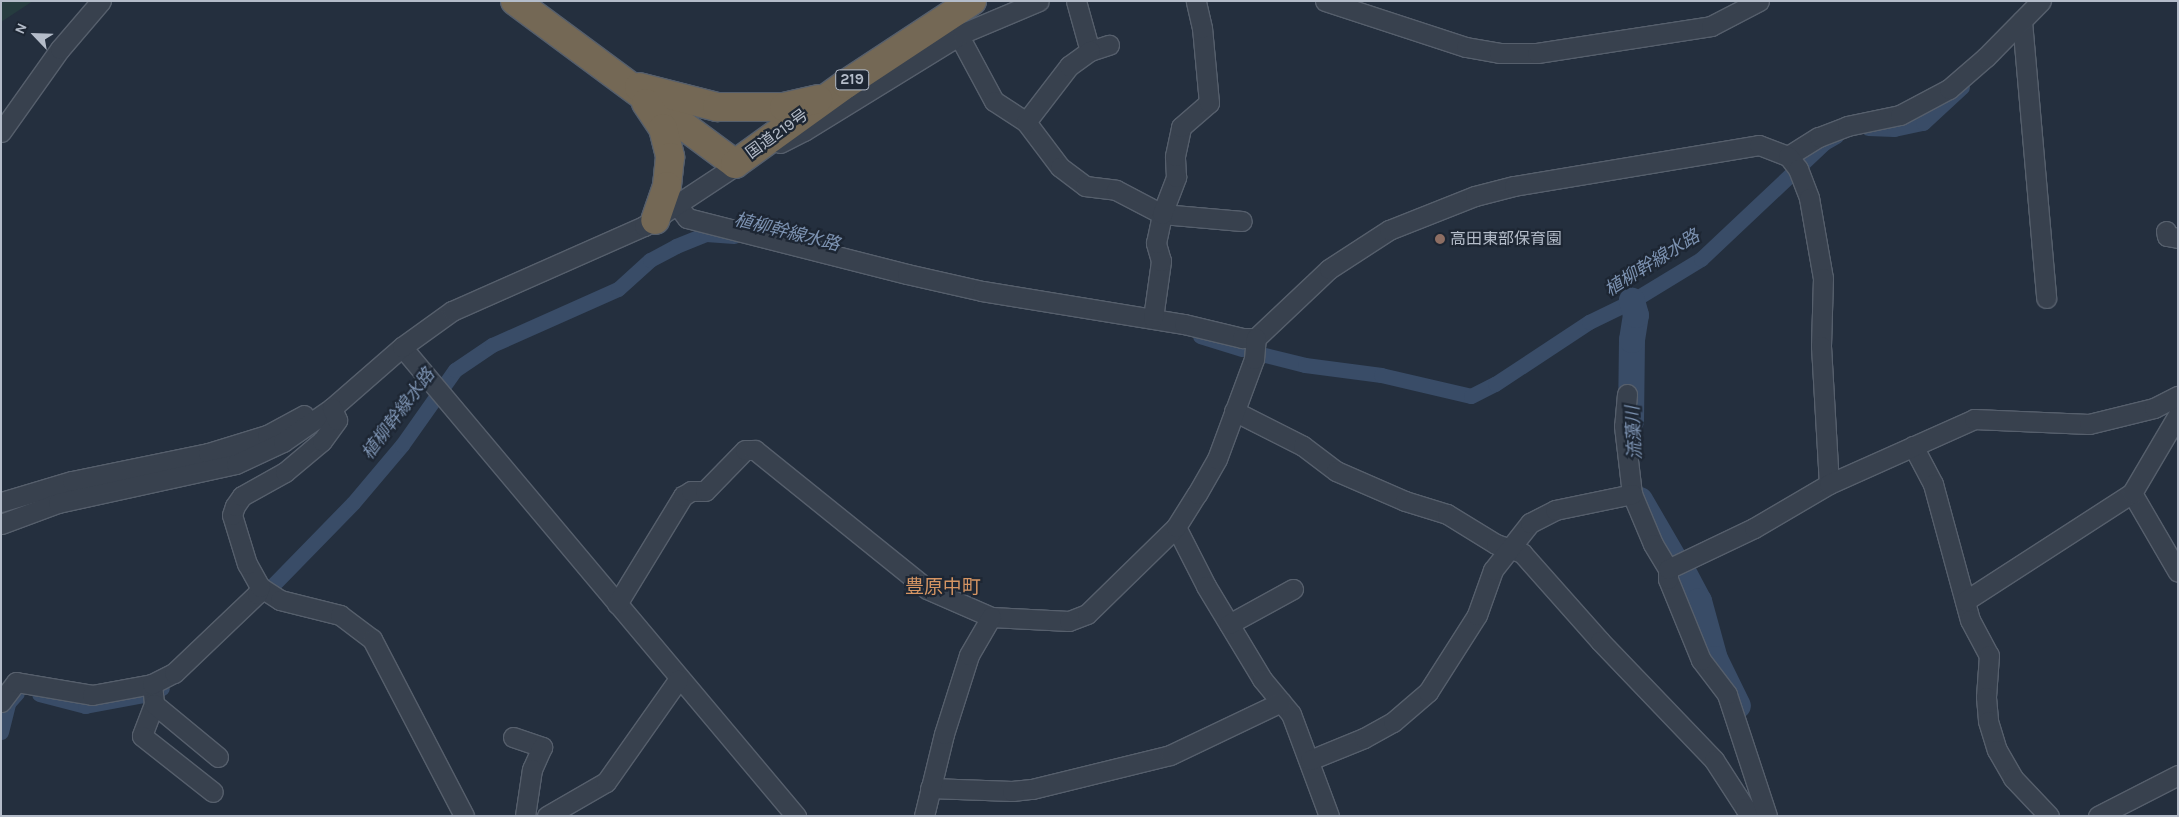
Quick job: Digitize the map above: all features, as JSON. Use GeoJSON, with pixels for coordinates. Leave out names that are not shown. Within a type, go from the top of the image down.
{"type":"FeatureCollection","features":[{"type":"Feature","properties":{"kind":"highway","name":"国道219号"},"geometry":{"type":"LineString","coordinates":[[515,1],[631,85],[735,164],[829,97],[972,1]]}},
{"type":"Feature","properties":{"kind":"highway"},"geometry":{"type":"LineString","coordinates":[[631,85],[717,106],[784,107],[829,97]]}},
{"type":"Feature","properties":{"kind":"highway"},"geometry":{"type":"LineString","coordinates":[[631,85],[663,128],[670,157],[666,213]]}},
{"type":"Feature","properties":{"kind":"street"},"geometry":{"type":"LineString","coordinates":[[1,132],[60,49],[101,1]]}},
{"type":"Feature","properties":{"kind":"street"},"geometry":{"type":"LineString","coordinates":[[1,524],[58,502],[236,464],[283,442],[332,408],[402,347],[452,311],[666,213],[735,164],[804,131],[959,36],[1039,1]]}},
{"type":"Feature","properties":{"kind":"street"},"geometry":{"type":"LineString","coordinates":[[1076,1],[1090,51]]}},
{"type":"Feature","properties":{"kind":"street"},"geometry":{"type":"LineString","coordinates":[[1153,318],[1160,282],[1161,261],[1156,243],[1162,214],[1176,177],[1175,156],[1181,126],[1209,103],[1202,28],[1196,1]]}},
{"type":"Feature","properties":{"kind":"street"},"geometry":{"type":"LineString","coordinates":[[1324,1],[1466,46],[1499,53],[1528,53],[1607,45],[1711,26],[1759,1]]}},
{"type":"Feature","properties":{"kind":"street"},"geometry":{"type":"LineString","coordinates":[[1788,156],[1818,137],[1847,126],[1900,115],[1949,89],[2041,1]]}},
{"type":"Feature","properties":{"kind":"street"},"geometry":{"type":"LineString","coordinates":[[2022,21],[2046,298]]}},
{"type":"Feature","properties":{"kind":"street"},"geometry":{"type":"LineString","coordinates":[[959,36],[994,101],[1026,122],[1060,167],[1085,186],[1116,190],[1162,214],[1242,221]]}},
{"type":"Feature","properties":{"kind":"street"},"geometry":{"type":"LineString","coordinates":[[1026,122],[1069,66],[1090,51],[1109,45]]}},
{"type":"Feature","properties":{"kind":"street"},"geometry":{"type":"LineString","coordinates":[[617,604],[683,496],[691,491],[705,491],[745,450],[755,450],[885,554],[919,585],[991,617],[1069,621],[1087,614],[1176,527],[1217,459],[1254,359],[1256,338],[1329,269],[1388,230],[1475,196],[1514,186],[1759,145],[1788,156],[1798,169],[1809,198],[1823,278],[1821,346],[1829,484]]}},
{"type":"Feature","properties":{"kind":"street"},"geometry":{"type":"LineString","coordinates":[[666,213],[982,291],[1153,318],[1242,338],[1256,338]]}},
{"type":"Feature","properties":{"kind":"street"},"geometry":{"type":"LineString","coordinates":[[402,347],[617,604],[678,680],[796,816]]}},
{"type":"Feature","properties":{"kind":"street"},"geometry":{"type":"LineString","coordinates":[[1,502],[72,481],[208,453],[267,435],[361,382]]}},
{"type":"Feature","properties":{"kind":"street"},"geometry":{"type":"LineString","coordinates":[[1627,394],[1624,426],[1632,494],[1653,544],[1668,570],[1668,579],[1701,660],[1726,694],[1766,816]]}},
{"type":"Feature","properties":{"kind":"street"},"geometry":{"type":"LineString","coordinates":[[1668,570],[1754,528],[1829,484],[1974,418],[2089,424],[2154,408],[2178,396]]}},
{"type":"Feature","properties":{"kind":"street"},"geometry":{"type":"LineString","coordinates":[[332,408],[337,420],[322,441],[285,472],[242,496],[235,506],[232,515],[248,564],[260,587],[280,600],[340,616],[372,639],[464,816]]}},
{"type":"Feature","properties":{"kind":"street"},"geometry":{"type":"LineString","coordinates":[[1234,411],[1303,446],[1336,471],[1405,501],[1447,514],[1509,548],[1522,553],[1600,641],[1708,753],[1745,808],[1755,816]]}},
{"type":"Feature","properties":{"kind":"street"},"geometry":{"type":"LineString","coordinates":[[1965,600],[2132,492],[2178,415]]}},
{"type":"Feature","properties":{"kind":"street"},"geometry":{"type":"LineString","coordinates":[[1913,446],[1933,484],[1970,620],[1990,655],[1986,697],[1988,721],[1997,750],[2013,778],[2049,816]]}},
{"type":"Feature","properties":{"kind":"street"},"geometry":{"type":"LineString","coordinates":[[2132,492],[2178,572]]}},
{"type":"Feature","properties":{"kind":"street"},"geometry":{"type":"LineString","coordinates":[[1310,760],[1364,738],[1393,722],[1428,692],[1477,615],[1493,570],[1509,548],[1538,517],[1555,510],[1632,494]]}},
{"type":"Feature","properties":{"kind":"street"},"geometry":{"type":"LineString","coordinates":[[1176,527],[1229,624],[1262,679],[1291,714],[1330,816]]}},
{"type":"Feature","properties":{"kind":"street"},"geometry":{"type":"LineString","coordinates":[[212,792],[142,736],[153,693],[256,594],[260,587]]}},
{"type":"Feature","properties":{"kind":"street"},"geometry":{"type":"LineString","coordinates":[[1229,624],[1293,589]]}},
{"type":"Feature","properties":{"kind":"street"},"geometry":{"type":"LineString","coordinates":[[924,816],[930,788],[970,655],[991,617]]}},
{"type":"Feature","properties":{"kind":"street"},"geometry":{"type":"LineString","coordinates":[[547,816],[606,782],[678,680]]}},
{"type":"Feature","properties":{"kind":"street"},"geometry":{"type":"LineString","coordinates":[[1,702],[16,682],[92,695],[153,693],[218,758]]}},
{"type":"Feature","properties":{"kind":"street"},"geometry":{"type":"LineString","coordinates":[[930,788],[1012,791],[1032,789],[1170,755],[1281,702]]}},
{"type":"Feature","properties":{"kind":"street"},"geometry":{"type":"LineString","coordinates":[[513,737],[542,747],[532,769],[525,816]]}},
{"type":"Feature","properties":{"kind":"street"},"geometry":{"type":"LineString","coordinates":[[2098,816],[2178,775]]}},
{"type":"Feature","properties":{"kind":"green space"},"geometry":{"type":"Polygon","coordinates":[[[1,1],[33,1],[1,22],[1,1]]]}},
{"type":"Feature","properties":{"kind":"waterway","name":"植柳幹線水路"},"geometry":{"type":"LineString","coordinates":[[1868,128],[1894,129],[1923,123],[1962,87]]}},
{"type":"Feature","properties":{"kind":"waterway","name":"植柳幹線水路"},"geometry":{"type":"LineString","coordinates":[[1261,354],[1305,365],[1381,375],[1471,396],[1495,384],[1589,322],[1632,301],[1701,259],[1824,143],[1836,136]]}},
{"type":"Feature","properties":{"kind":"waterway","name":"植柳幹線水路"},"geometry":{"type":"LineString","coordinates":[[271,587],[353,503],[402,445],[455,370],[492,345],[618,289],[650,260],[676,246],[706,234],[734,236]]}},
{"type":"Feature","properties":{"kind":"waterway","name":"流藻川"},"geometry":{"type":"LineString","coordinates":[[1631,421],[1632,340],[1636,315],[1632,301]]}},
{"type":"Feature","properties":{"kind":"waterway","name":"植柳幹線水路"},"geometry":{"type":"LineString","coordinates":[[1200,336],[1242,349]]}},
{"type":"Feature","properties":{"kind":"waterway","name":"流藻川"},"geometry":{"type":"LineString","coordinates":[[1640,500],[1673,557]]}},
{"type":"Feature","properties":{"kind":"waterway","name":"流藻川"},"geometry":{"type":"LineString","coordinates":[[1684,573],[1699,601],[1715,659],[1738,706]]}},
{"type":"Feature","properties":{"kind":"waterway","name":"植柳幹線水路"},"geometry":{"type":"LineString","coordinates":[[39,694],[85,706],[143,695],[162,688]]}},
{"type":"Feature","properties":{"kind":"waterway","name":"植柳幹線水路"},"geometry":{"type":"LineString","coordinates":[[1,732],[8,703],[17,693]]}},
{"type":"Feature","properties":{"kind":"place","name":"高田東部保育園"},"geometry":{"type":"Point","coordinates":[1440,239]}},
{"type":"Feature","properties":{"kind":"district","name":"豊原中町"},"geometry":{"type":"Point","coordinates":[943,588]}}]}
